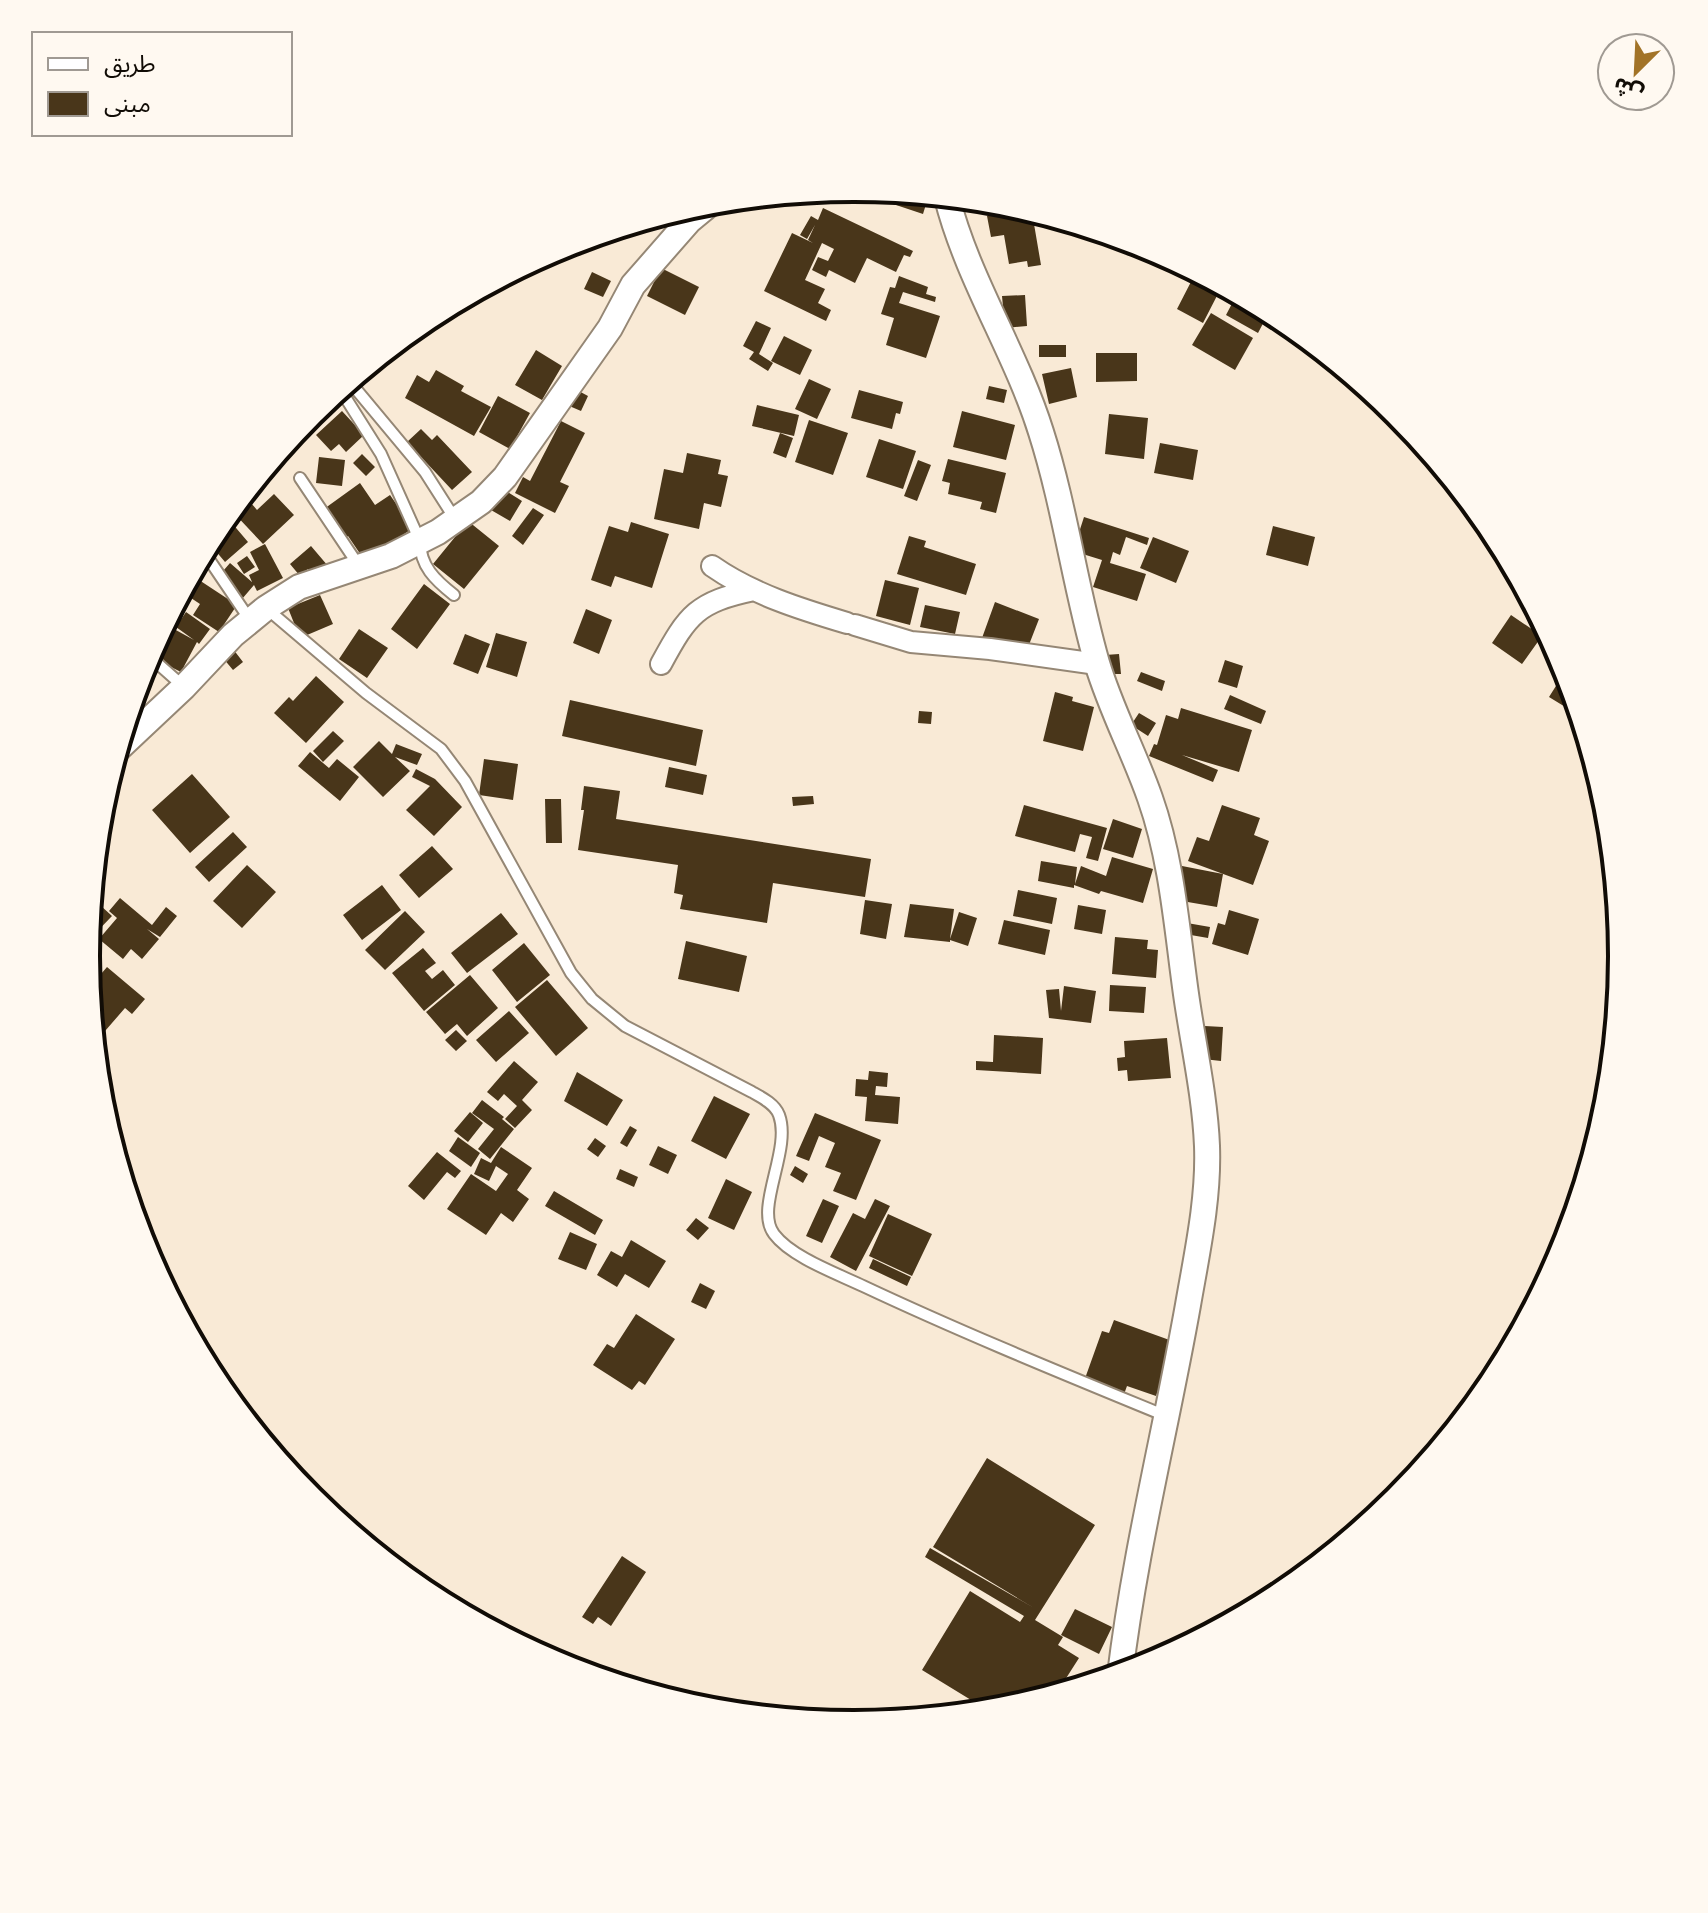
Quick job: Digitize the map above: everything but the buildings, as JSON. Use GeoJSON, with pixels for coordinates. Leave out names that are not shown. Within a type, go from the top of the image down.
{"type":"FeatureCollection","features":[{"type":"Feature","properties":{"kind":"street"},"geometry":{"type":"LineString","coordinates":[[950,209],[956,231],[1042,434],[1097,664],[1118,725],[1150,798],[1162,840],[1207,1145],[1199,1240],[1168,1417],[1128,1610],[1122,1661]]}},
{"type":"Feature","properties":{"kind":"street"},"geometry":{"type":"LineString","coordinates":[[134,734],[258,614],[299,587],[391,556],[456,521],[481,502],[505,477],[610,328],[633,285],[689,221]]}},
{"type":"Feature","properties":{"kind":"street"},"geometry":{"type":"LineString","coordinates":[[712,566],[735,582],[809,612],[911,642],[1097,664]]}},
{"type":"Feature","properties":{"kind":"street"},"geometry":{"type":"LineString","coordinates":[[661,664],[685,622],[700,608],[722,597],[754,590]]}},
{"type":"Feature","properties":{"kind":"lane"},"geometry":{"type":"LineString","coordinates":[[357,390],[425,472],[456,521]]}},
{"type":"Feature","properties":{"kind":"lane"},"geometry":{"type":"LineString","coordinates":[[347,400],[381,454],[420,541],[420,556],[424,565],[437,582],[454,595]]}},
{"type":"Feature","properties":{"kind":"lane"},"geometry":{"type":"LineString","coordinates":[[300,478],[360,568]]}},
{"type":"Feature","properties":{"kind":"lane"},"geometry":{"type":"LineString","coordinates":[[212,561],[258,614],[441,749],[465,781],[571,973],[592,999],[625,1026],[752,1092],[767,1101],[778,1113],[780,1150],[767,1208],[768,1222],[774,1235],[814,1262],[957,1330],[1168,1417]]}},
{"type":"Feature","properties":{"kind":"lane"},"geometry":{"type":"LineString","coordinates":[[159,664],[184,687]]}}]}
